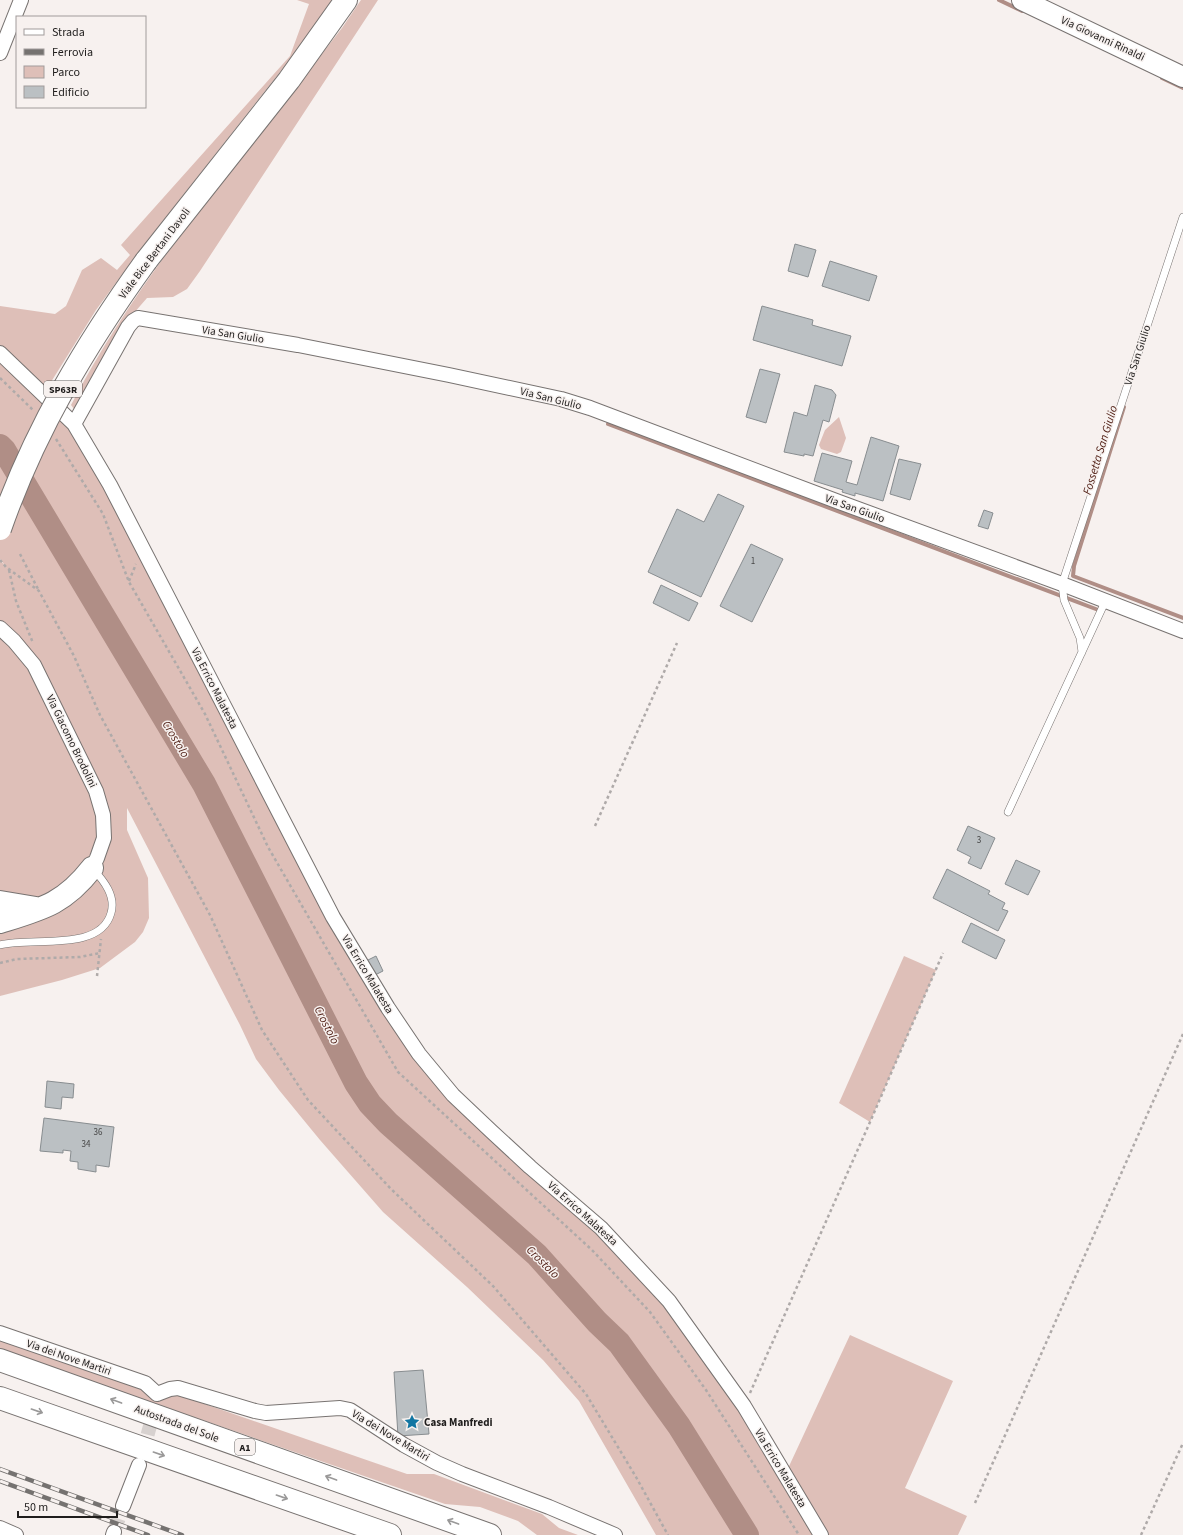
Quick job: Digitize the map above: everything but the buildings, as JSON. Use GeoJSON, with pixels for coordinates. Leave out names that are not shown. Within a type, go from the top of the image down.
{"type":"FeatureCollection","features":[{"type":"Feature","properties":{"kind":"highway","name":"Viale Bice Bertani Davoli"},"geometry":{"type":"LineString","coordinates":[[0,529],[29,456],[71,374],[104,320],[146,261],[289,80],[346,0]]}},
{"type":"Feature","properties":{"kind":"highway"},"geometry":{"type":"LineString","coordinates":[[0,922],[41,909],[64,897],[80,883],[92,868]]}},
{"type":"Feature","properties":{"kind":"highway"},"geometry":{"type":"LineString","coordinates":[[0,902],[10,905],[41,909]]}},
{"type":"Feature","properties":{"kind":"highway","name":"Autostrada del Sole"},"geometry":{"type":"LineString","coordinates":[[0,1360],[490,1535]]}},
{"type":"Feature","properties":{"kind":"highway"},"geometry":{"type":"LineString","coordinates":[[0,1398],[390,1535]]}},
{"type":"Feature","properties":{"kind":"street"},"geometry":{"type":"LineString","coordinates":[[0,53],[21,0]]}},
{"type":"Feature","properties":{"kind":"street","name":"Via Giovanni Rinaldi"},"geometry":{"type":"LineString","coordinates":[[1022,0],[1183,77]]}},
{"type":"Feature","properties":{"kind":"street","name":"Via San Giulio"},"geometry":{"type":"LineString","coordinates":[[74,424],[128,327],[138,318],[298,345],[561,399],[607,414],[839,502],[1062,584],[1183,632]]}},
{"type":"Feature","properties":{"kind":"street","name":"Via Errico Malatesta"},"geometry":{"type":"LineString","coordinates":[[0,353],[74,424],[110,485],[333,917],[388,1008],[419,1054],[453,1095],[530,1167],[601,1228],[647,1276],[680,1316],[744,1406],[821,1535]]}},
{"type":"Feature","properties":{"kind":"street","name":"Via Giacomo Brodolini"},"geometry":{"type":"LineString","coordinates":[[0,628],[31,660],[78,752],[100,800],[103,815],[104,838],[92,868]]}},
{"type":"Feature","properties":{"kind":"street","name":"Via dei Nove Martiri"},"geometry":{"type":"LineString","coordinates":[[0,1333],[145,1383],[156,1399],[170,1388],[178,1388],[266,1413],[340,1408],[350,1410],[404,1445],[437,1463],[549,1507],[615,1535]]}},
{"type":"Feature","properties":{"kind":"street"},"geometry":{"type":"LineString","coordinates":[[123,1506],[139,1465]]}},
{"type":"Feature","properties":{"kind":"street"},"geometry":{"type":"LineString","coordinates":[[0,1528],[16,1535]]}},
{"type":"Feature","properties":{"kind":"lane","name":"Via San Giulio"},"geometry":{"type":"LineString","coordinates":[[1062,584],[1183,217]]}},
{"type":"Feature","properties":{"kind":"lane"},"geometry":{"type":"LineString","coordinates":[[1062,584],[1064,600],[1080,638],[1082,652]]}},
{"type":"Feature","properties":{"kind":"lane"},"geometry":{"type":"LineString","coordinates":[[1008,812],[1106,602]]}},
{"type":"Feature","properties":{"kind":"lane"},"geometry":{"type":"LineString","coordinates":[[0,945],[18,942],[84,938],[97,932],[108,920],[113,902],[107,886],[92,868]]}},
{"type":"Feature","properties":{"kind":"path"},"geometry":{"type":"LineString","coordinates":[[0,378],[34,412]]}},
{"type":"Feature","properties":{"kind":"path"},"geometry":{"type":"LineString","coordinates":[[54,435],[103,514],[129,582]]}},
{"type":"Feature","properties":{"kind":"path"},"geometry":{"type":"LineString","coordinates":[[20,554],[74,656],[100,715],[210,915],[262,1030],[308,1100],[391,1189],[493,1286],[586,1394],[636,1477],[668,1535]]}},
{"type":"Feature","properties":{"kind":"path"},"geometry":{"type":"LineString","coordinates":[[0,560],[9,570],[39,591]]}},
{"type":"Feature","properties":{"kind":"path"},"geometry":{"type":"LineString","coordinates":[[9,570],[16,600],[32,637],[34,651],[31,660]]}},
{"type":"Feature","properties":{"kind":"path"},"geometry":{"type":"LineString","coordinates":[[595,826],[677,643]]}},
{"type":"Feature","properties":{"kind":"path"},"geometry":{"type":"LineString","coordinates":[[0,963],[17,959],[80,957],[100,953],[97,976]]}},
{"type":"Feature","properties":{"kind":"path"},"geometry":{"type":"LineString","coordinates":[[744,1406],[943,953]]}},
{"type":"Feature","properties":{"kind":"path"},"geometry":{"type":"LineString","coordinates":[[975,1503],[1183,1034]]}},
{"type":"Feature","properties":{"kind":"path"},"geometry":{"type":"LineString","coordinates":[[1141,1535],[1183,1443]]}},
{"type":"Feature","properties":{"kind":"green space"},"geometry":{"type":"Polygon","coordinates":[[[297,0],[332,0],[306,39],[140,250],[96,310],[46,390],[0,348],[0,306],[55,314],[66,306],[82,270],[101,258],[117,270],[130,255],[121,245],[290,56],[309,4],[297,0]]]}},
{"type":"Feature","properties":{"kind":"green space"},"geometry":{"type":"Polygon","coordinates":[[[361,0],[378,0],[200,271],[187,289],[173,297],[147,298],[127,321],[74,409],[71,405],[99,354],[130,305],[198,211],[342,28],[361,0]]]}},
{"type":"Feature","properties":{"kind":"green space"},"geometry":{"type":"Polygon","coordinates":[[[0,360],[69,421],[208,678],[419,1059],[561,1194],[666,1301],[784,1477],[850,1335],[953,1381],[905,1488],[967,1516],[958,1535],[656,1535],[579,1401],[543,1360],[467,1287],[383,1212],[320,1140],[256,1059],[240,1025],[127,808],[127,830],[148,878],[149,918],[143,932],[135,942],[100,968],[62,980],[0,996],[0,560],[7,568],[0,559],[0,360]]]}},
{"type":"Feature","properties":{"kind":"green space"},"geometry":{"type":"Polygon","coordinates":[[[839,417],[846,438],[841,452],[837,454],[821,449],[819,445],[825,430],[839,417]]]}},
{"type":"Feature","properties":{"kind":"green space"},"geometry":{"type":"Polygon","coordinates":[[[904,956],[936,970],[870,1122],[839,1103],[904,956]]]}},
{"type":"Feature","properties":{"kind":"green space"},"geometry":{"type":"Polygon","coordinates":[[[0,1333],[407,1474],[434,1474],[542,1514],[559,1528],[578,1535],[537,1535],[518,1521],[480,1507],[445,1504],[0,1350],[0,1333]]]}},
{"type":"Feature","properties":{"kind":"waterway"},"geometry":{"type":"LineString","coordinates":[[999,0],[1022,11]]}},
{"type":"Feature","properties":{"kind":"waterway"},"geometry":{"type":"LineString","coordinates":[[1162,78],[1183,88]]}},
{"type":"Feature","properties":{"kind":"waterway","name":"Fossetta San Giulio"},"geometry":{"type":"LineString","coordinates":[[1124,407],[1074,566],[1073,576],[1183,618]]}},
{"type":"Feature","properties":{"kind":"waterway"},"geometry":{"type":"LineString","coordinates":[[608,424],[1101,611]]}},
{"type":"Feature","properties":{"kind":"waterway","name":"Crostolo"},"geometry":{"type":"LineString","coordinates":[[0,446],[4,450],[204,784],[356,1083],[370,1104],[388,1123],[537,1255],[597,1322],[619,1343],[679,1426],[747,1535]]}},
{"type":"Feature","properties":{"kind":"tunnel"},"geometry":{"type":"LineString","coordinates":[[142,1455],[156,1404]]}},
{"type":"Feature","properties":{"kind":"tunnel"},"geometry":{"type":"LineString","coordinates":[[114,1532],[123,1506]]}},
{"type":"Feature","properties":{"kind":"railway"},"geometry":{"type":"LineString","coordinates":[[0,1469],[182,1535]]}},
{"type":"Feature","properties":{"kind":"railway"},"geometry":{"type":"LineString","coordinates":[[0,1481],[148,1535]]}},
{"type":"Feature","properties":{"kind":"place","name":"Casa Manfredi"},"geometry":{"type":"Point","coordinates":[412,1422]}}]}
